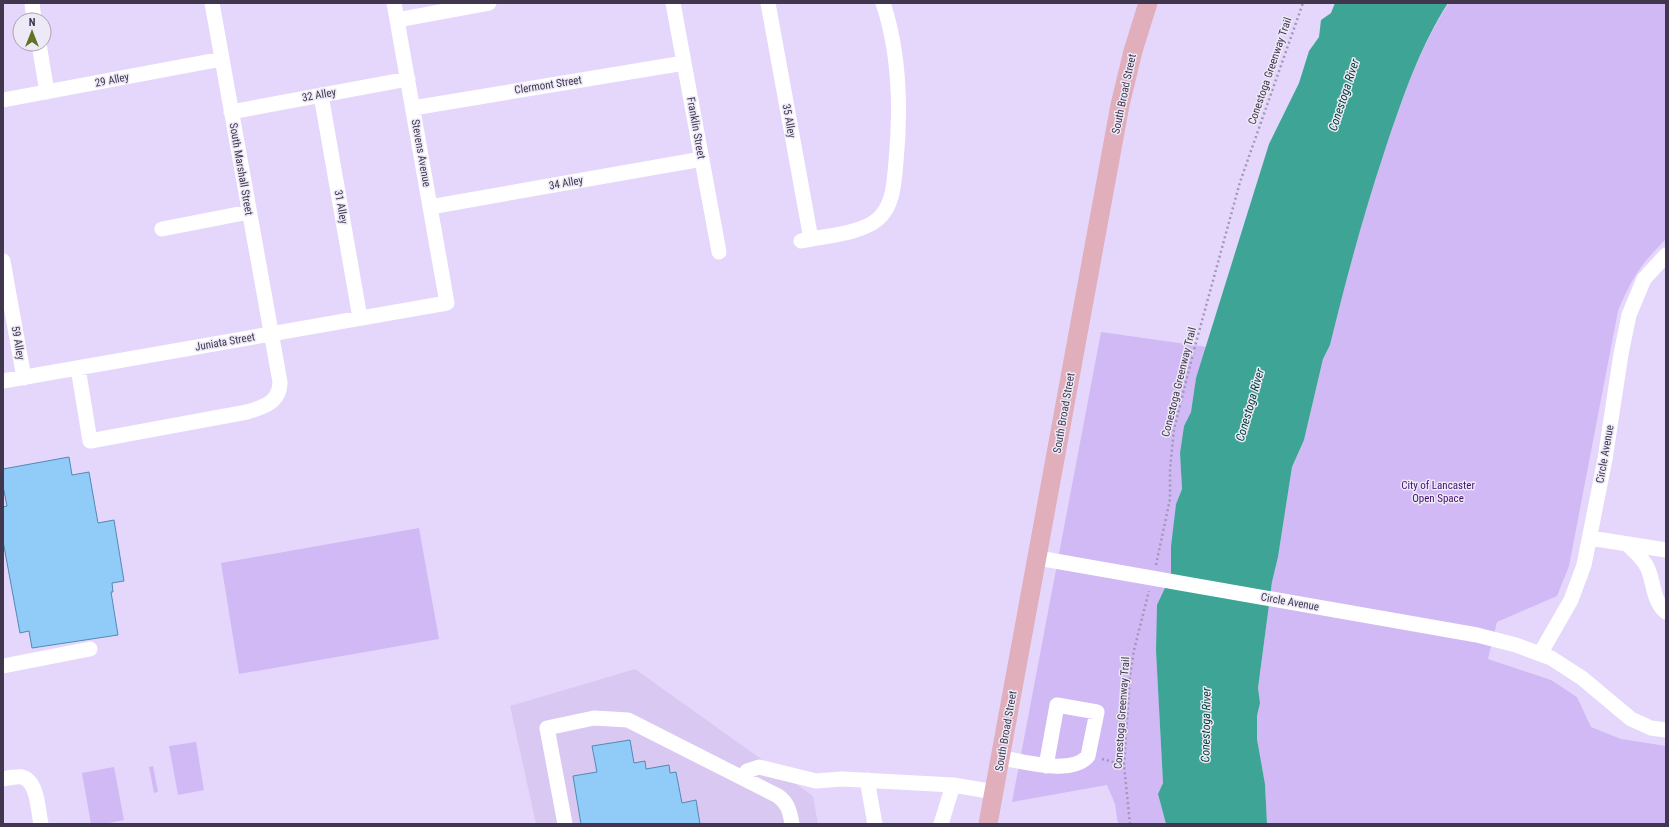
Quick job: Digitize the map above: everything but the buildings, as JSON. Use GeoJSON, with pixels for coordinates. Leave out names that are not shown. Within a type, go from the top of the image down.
{"type":"FeatureCollection","features":[{"type":"Feature","properties":{"kind":"main road","name":"South Broad Street"},"geometry":{"type":"LineString","coordinates":[[988,824],[1120,105],[1133,51],[1148,3]]}},
{"type":"Feature","properties":{"kind":"street","name":"South Marshall Street"},"geometry":{"type":"LineString","coordinates":[[78,368],[90,441],[247,412],[263,407],[272,402],[278,394],[280,388],[271,334],[212,3]]}},
{"type":"Feature","properties":{"kind":"street","name":"Stevens Avenue"},"geometry":{"type":"LineString","coordinates":[[394,3],[447,303]]}},
{"type":"Feature","properties":{"kind":"street"},"geometry":{"type":"LineString","coordinates":[[397,20],[489,3]]}},
{"type":"Feature","properties":{"kind":"street","name":"Franklin Street"},"geometry":{"type":"LineString","coordinates":[[673,3],[719,252]]}},
{"type":"Feature","properties":{"kind":"street","name":"35 Alley"},"geometry":{"type":"LineString","coordinates":[[768,3],[806,240],[866,228],[886,211],[891,198],[899,128],[896,67],[883,3]]}},
{"type":"Feature","properties":{"kind":"street"},"geometry":{"type":"LineString","coordinates":[[40,52],[47,92]]}},
{"type":"Feature","properties":{"kind":"street","name":"29 Alley"},"geometry":{"type":"LineString","coordinates":[[3,100],[222,59]]}},
{"type":"Feature","properties":{"kind":"street","name":"Clermont Street"},"geometry":{"type":"LineString","coordinates":[[413,108],[684,63]]}},
{"type":"Feature","properties":{"kind":"street","name":"32 Alley"},"geometry":{"type":"LineString","coordinates":[[231,112],[408,80]]}},
{"type":"Feature","properties":{"kind":"street","name":"31 Alley"},"geometry":{"type":"LineString","coordinates":[[321,95],[360,318]]}},
{"type":"Feature","properties":{"kind":"street","name":"34 Alley"},"geometry":{"type":"LineString","coordinates":[[430,207],[702,159]]}},
{"type":"Feature","properties":{"kind":"street"},"geometry":{"type":"LineString","coordinates":[[162,229],[249,212]]}},
{"type":"Feature","properties":{"kind":"street","name":"Circle Avenue"},"geometry":{"type":"LineString","coordinates":[[1540,654],[1571,600],[1584,565],[1605,459],[1621,354],[1629,315],[1644,279],[1666,255]]}},
{"type":"Feature","properties":{"kind":"street","name":"59 Alley"},"geometry":{"type":"LineString","coordinates":[[3,261],[24,378]]}},
{"type":"Feature","properties":{"kind":"street","name":"Juniata Street"},"geometry":{"type":"LineString","coordinates":[[3,381],[447,303]]}},
{"type":"Feature","properties":{"kind":"street"},"geometry":{"type":"LineString","coordinates":[[1590,538],[1666,550]]}},
{"type":"Feature","properties":{"kind":"street"},"geometry":{"type":"LineString","coordinates":[[1628,545],[1641,558],[1648,568],[1658,602],[1666,612]]}},
{"type":"Feature","properties":{"kind":"street","name":"Circle Avenue"},"geometry":{"type":"LineString","coordinates":[[1038,558],[1477,635],[1551,658],[1582,678],[1631,719],[1652,728],[1666,730]]}},
{"type":"Feature","properties":{"kind":"street"},"geometry":{"type":"LineString","coordinates":[[3,666],[90,649]]}},
{"type":"Feature","properties":{"kind":"street"},"geometry":{"type":"LineString","coordinates":[[1001,758],[1046,766],[1075,765],[1084,761],[1088,756],[1097,712],[1058,706],[1046,766]]}},
{"type":"Feature","properties":{"kind":"street"},"geometry":{"type":"LineString","coordinates":[[565,824],[547,728],[594,718],[628,720],[743,778],[784,800],[788,807],[792,824]]}},
{"type":"Feature","properties":{"kind":"street"},"geometry":{"type":"LineString","coordinates":[[743,778],[747,771],[759,767],[816,781],[842,779],[953,785],[995,792]]}},
{"type":"Feature","properties":{"kind":"street"},"geometry":{"type":"LineString","coordinates":[[3,779],[22,777],[28,781],[35,792],[41,824]]}},
{"type":"Feature","properties":{"kind":"street"},"geometry":{"type":"LineString","coordinates":[[867,780],[875,824]]}},
{"type":"Feature","properties":{"kind":"street"},"geometry":{"type":"LineString","coordinates":[[941,824],[953,785]]}},
{"type":"Feature","properties":{"kind":"path","name":"Conestoga Greenway Trail"},"geometry":{"type":"LineString","coordinates":[[1154,572],[1170,499],[1170,469],[1174,429],[1194,350],[1240,182],[1303,3]]}},
{"type":"Feature","properties":{"kind":"path","name":"Conestoga Greenway Trail"},"geometry":{"type":"LineString","coordinates":[[1130,824],[1124,765],[1130,676],[1134,650],[1151,586]]}},
{"type":"Feature","properties":{"kind":"path"},"geometry":{"type":"LineString","coordinates":[[1099,758],[1124,765]]}},
{"type":"Feature","properties":{"kind":"shaded area"},"geometry":{"type":"Polygon","coordinates":[[[635,669],[813,796],[818,824],[536,824],[510,706],[635,669]]]}},
{"type":"Feature","properties":{"kind":"green space","name":"City of Lancaster Open Space"},"geometry":{"type":"Polygon","coordinates":[[[1449,3],[1666,3],[1666,239],[1638,272],[1618,311],[1569,566],[1557,596],[1497,622],[1488,659],[1551,680],[1577,697],[1591,727],[1621,739],[1666,746],[1666,824],[1267,824],[1265,784],[1257,739],[1257,716],[1260,703],[1258,688],[1272,582],[1278,557],[1292,467],[1304,440],[1323,359],[1330,345],[1362,224],[1390,134],[1420,57],[1438,20],[1449,3]]]}},
{"type":"Feature","properties":{"kind":"green space"},"geometry":{"type":"Polygon","coordinates":[[[1101,332],[1207,347],[1196,378],[1191,412],[1184,426],[1180,453],[1182,489],[1176,504],[1171,546],[1171,575],[1156,651],[1163,783],[1158,794],[1166,824],[1118,824],[1115,804],[1107,785],[1012,802],[1101,332]]]}},
{"type":"Feature","properties":{"kind":"green space"},"geometry":{"type":"Polygon","coordinates":[[[419,528],[439,639],[239,674],[221,563],[419,528]]]}},
{"type":"Feature","properties":{"kind":"green space"},"geometry":{"type":"Polygon","coordinates":[[[196,742],[204,790],[178,795],[169,746],[196,742]]]}},
{"type":"Feature","properties":{"kind":"green space"},"geometry":{"type":"Polygon","coordinates":[[[153,766],[158,792],[154,793],[149,767],[153,766]]]}},
{"type":"Feature","properties":{"kind":"green space"},"geometry":{"type":"Polygon","coordinates":[[[114,767],[124,820],[104,824],[91,824],[82,773],[114,767]]]}},
{"type":"Feature","properties":{"kind":"water","name":"Conestoga River"},"geometry":{"type":"Polygon","coordinates":[[[1335,3],[1448,3],[1419,57],[1390,134],[1362,224],[1330,345],[1323,359],[1304,440],[1292,467],[1278,557],[1272,582],[1258,688],[1260,703],[1257,716],[1257,739],[1265,784],[1267,824],[1166,824],[1158,794],[1163,783],[1156,651],[1157,605],[1171,575],[1171,546],[1176,504],[1182,489],[1180,453],[1184,426],[1191,412],[1196,378],[1269,144],[1299,83],[1309,51],[1319,37],[1321,20],[1331,13],[1335,3]]]}}]}
